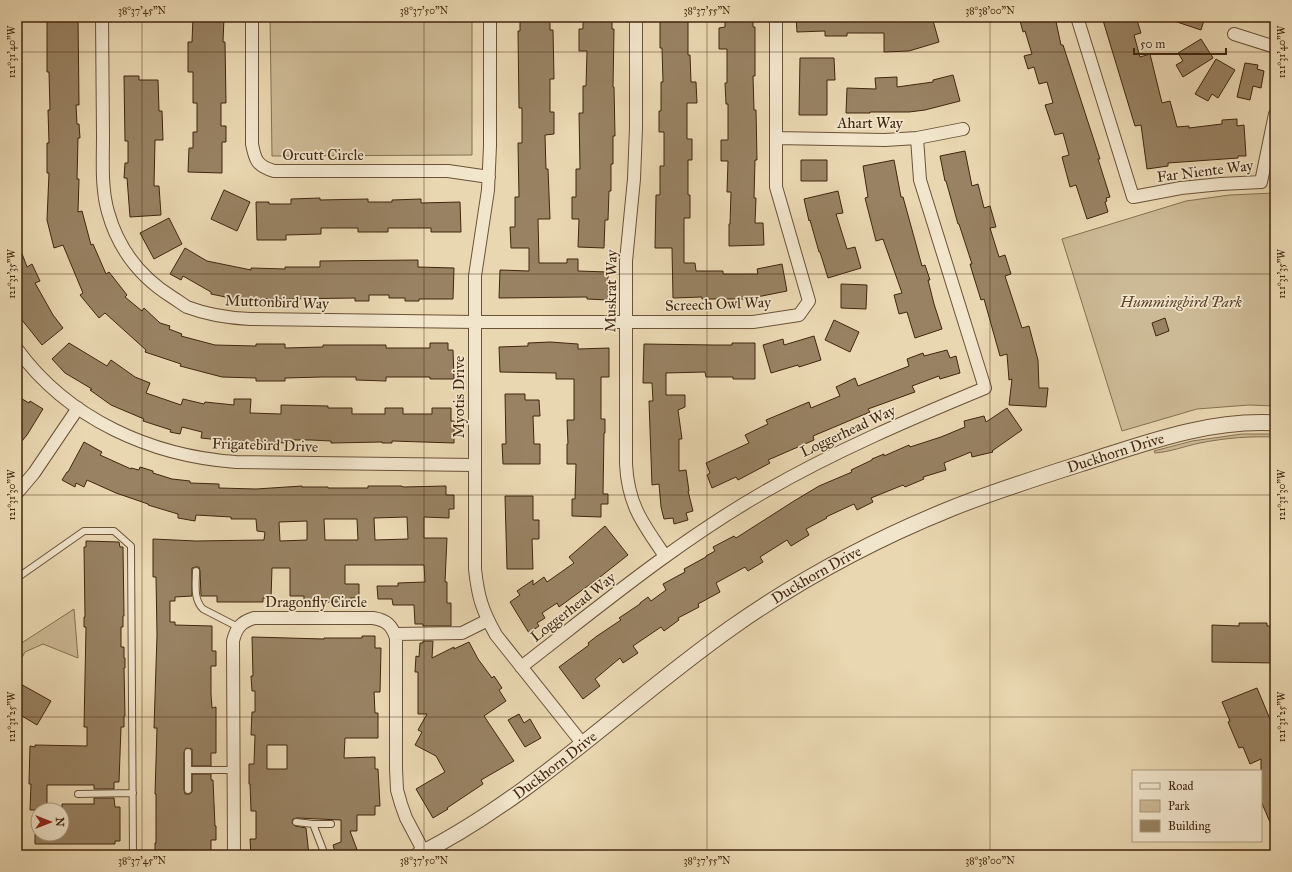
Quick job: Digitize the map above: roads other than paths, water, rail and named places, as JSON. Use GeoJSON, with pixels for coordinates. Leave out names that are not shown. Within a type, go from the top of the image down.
{"type":"FeatureCollection","features":[{"type":"Feature","properties":{"kind":"street","name":"Muttonbird Way"},"geometry":{"type":"LineString","coordinates":[[102,17],[103,182],[107,210],[116,235],[128,258],[146,278],[164,293],[186,306],[209,314],[229,318],[475,322]]}},
{"type":"Feature","properties":{"kind":"street","name":"Orcutt Circle"},"geometry":{"type":"LineString","coordinates":[[252,17],[252,144],[254,156],[258,163],[267,169],[274,171],[448,171],[489,177]]}},
{"type":"Feature","properties":{"kind":"street","name":"Myotis Drive"},"geometry":{"type":"LineString","coordinates":[[490,17],[489,177],[475,276],[475,569],[477,590],[480,603],[496,635],[582,743]]}},
{"type":"Feature","properties":{"kind":"street","name":"Muskrat Way"},"geometry":{"type":"LineString","coordinates":[[636,17],[636,135],[634,179],[626,261],[627,479],[637,513],[644,526],[665,556]]}},
{"type":"Feature","properties":{"kind":"street","name":"Screech Owl Way"},"geometry":{"type":"LineString","coordinates":[[475,322],[753,322],[799,315],[809,301],[776,188],[776,17]]}},
{"type":"Feature","properties":{"kind":"street","name":"Far Niente Way"},"geometry":{"type":"LineString","coordinates":[[1077,17],[1133,197],[1181,188],[1261,182],[1275,114]]}},
{"type":"Feature","properties":{"kind":"street"},"geometry":{"type":"LineString","coordinates":[[1234,34],[1275,47]]}},
{"type":"Feature","properties":{"kind":"street","name":"Ahart Way"},"geometry":{"type":"LineString","coordinates":[[776,138],[885,140],[917,138],[963,128]]}},
{"type":"Feature","properties":{"kind":"street","name":"Loggerhead Way"},"geometry":{"type":"LineString","coordinates":[[521,667],[665,556],[703,529],[756,496],[803,470],[866,439],[985,388],[920,180],[917,138]]}},
{"type":"Feature","properties":{"kind":"street","name":"Frigatebird Drive"},"geometry":{"type":"LineString","coordinates":[[17,349],[53,388],[97,421],[138,441],[181,455],[214,461],[236,462],[475,465]]}},
{"type":"Feature","properties":{"kind":"street"},"geometry":{"type":"LineString","coordinates":[[17,493],[34,473],[78,408]]}},
{"type":"Feature","properties":{"kind":"street","name":"Duckhorn Drive"},"geometry":{"type":"LineString","coordinates":[[421,853],[472,824],[517,793],[732,627],[808,579],[888,536],[949,509],[1013,485],[1171,435],[1207,427],[1242,423],[1275,423]]}},
{"type":"Feature","properties":{"kind":"street","name":"Dragonfly Circle"},"geometry":{"type":"LineString","coordinates":[[238,627],[245,621],[254,618],[373,618],[382,619],[387,622],[395,634]]}},
{"type":"Feature","properties":{"kind":"street"},"geometry":{"type":"LineString","coordinates":[[421,853],[406,818],[397,790],[395,634],[462,633],[488,620]]}},
{"type":"Feature","properties":{"kind":"street"},"geometry":{"type":"LineString","coordinates":[[234,855],[233,641],[238,627]]}},
{"type":"Feature","properties":{"kind":"lane"},"geometry":{"type":"LineString","coordinates":[[17,578],[84,531],[114,531],[131,546],[134,855]]}},
{"type":"Feature","properties":{"kind":"lane"},"geometry":{"type":"LineString","coordinates":[[196,571],[196,599],[199,605],[203,609],[238,627]]}},
{"type":"Feature","properties":{"kind":"lane"},"geometry":{"type":"LineString","coordinates":[[188,752],[188,790]]}},
{"type":"Feature","properties":{"kind":"lane"},"geometry":{"type":"LineString","coordinates":[[188,770],[233,770]]}},
{"type":"Feature","properties":{"kind":"lane"},"geometry":{"type":"LineString","coordinates":[[78,794],[133,793]]}},
{"type":"Feature","properties":{"kind":"lane"},"geometry":{"type":"LineString","coordinates":[[296,822],[331,824]]}},
{"type":"Feature","properties":{"kind":"lane"},"geometry":{"type":"LineString","coordinates":[[313,824],[325,855]]}},
{"type":"Feature","properties":{"kind":"park label","name":"Hummingbird Park"},"geometry":{"type":"Point","coordinates":[1181,302]}}]}
